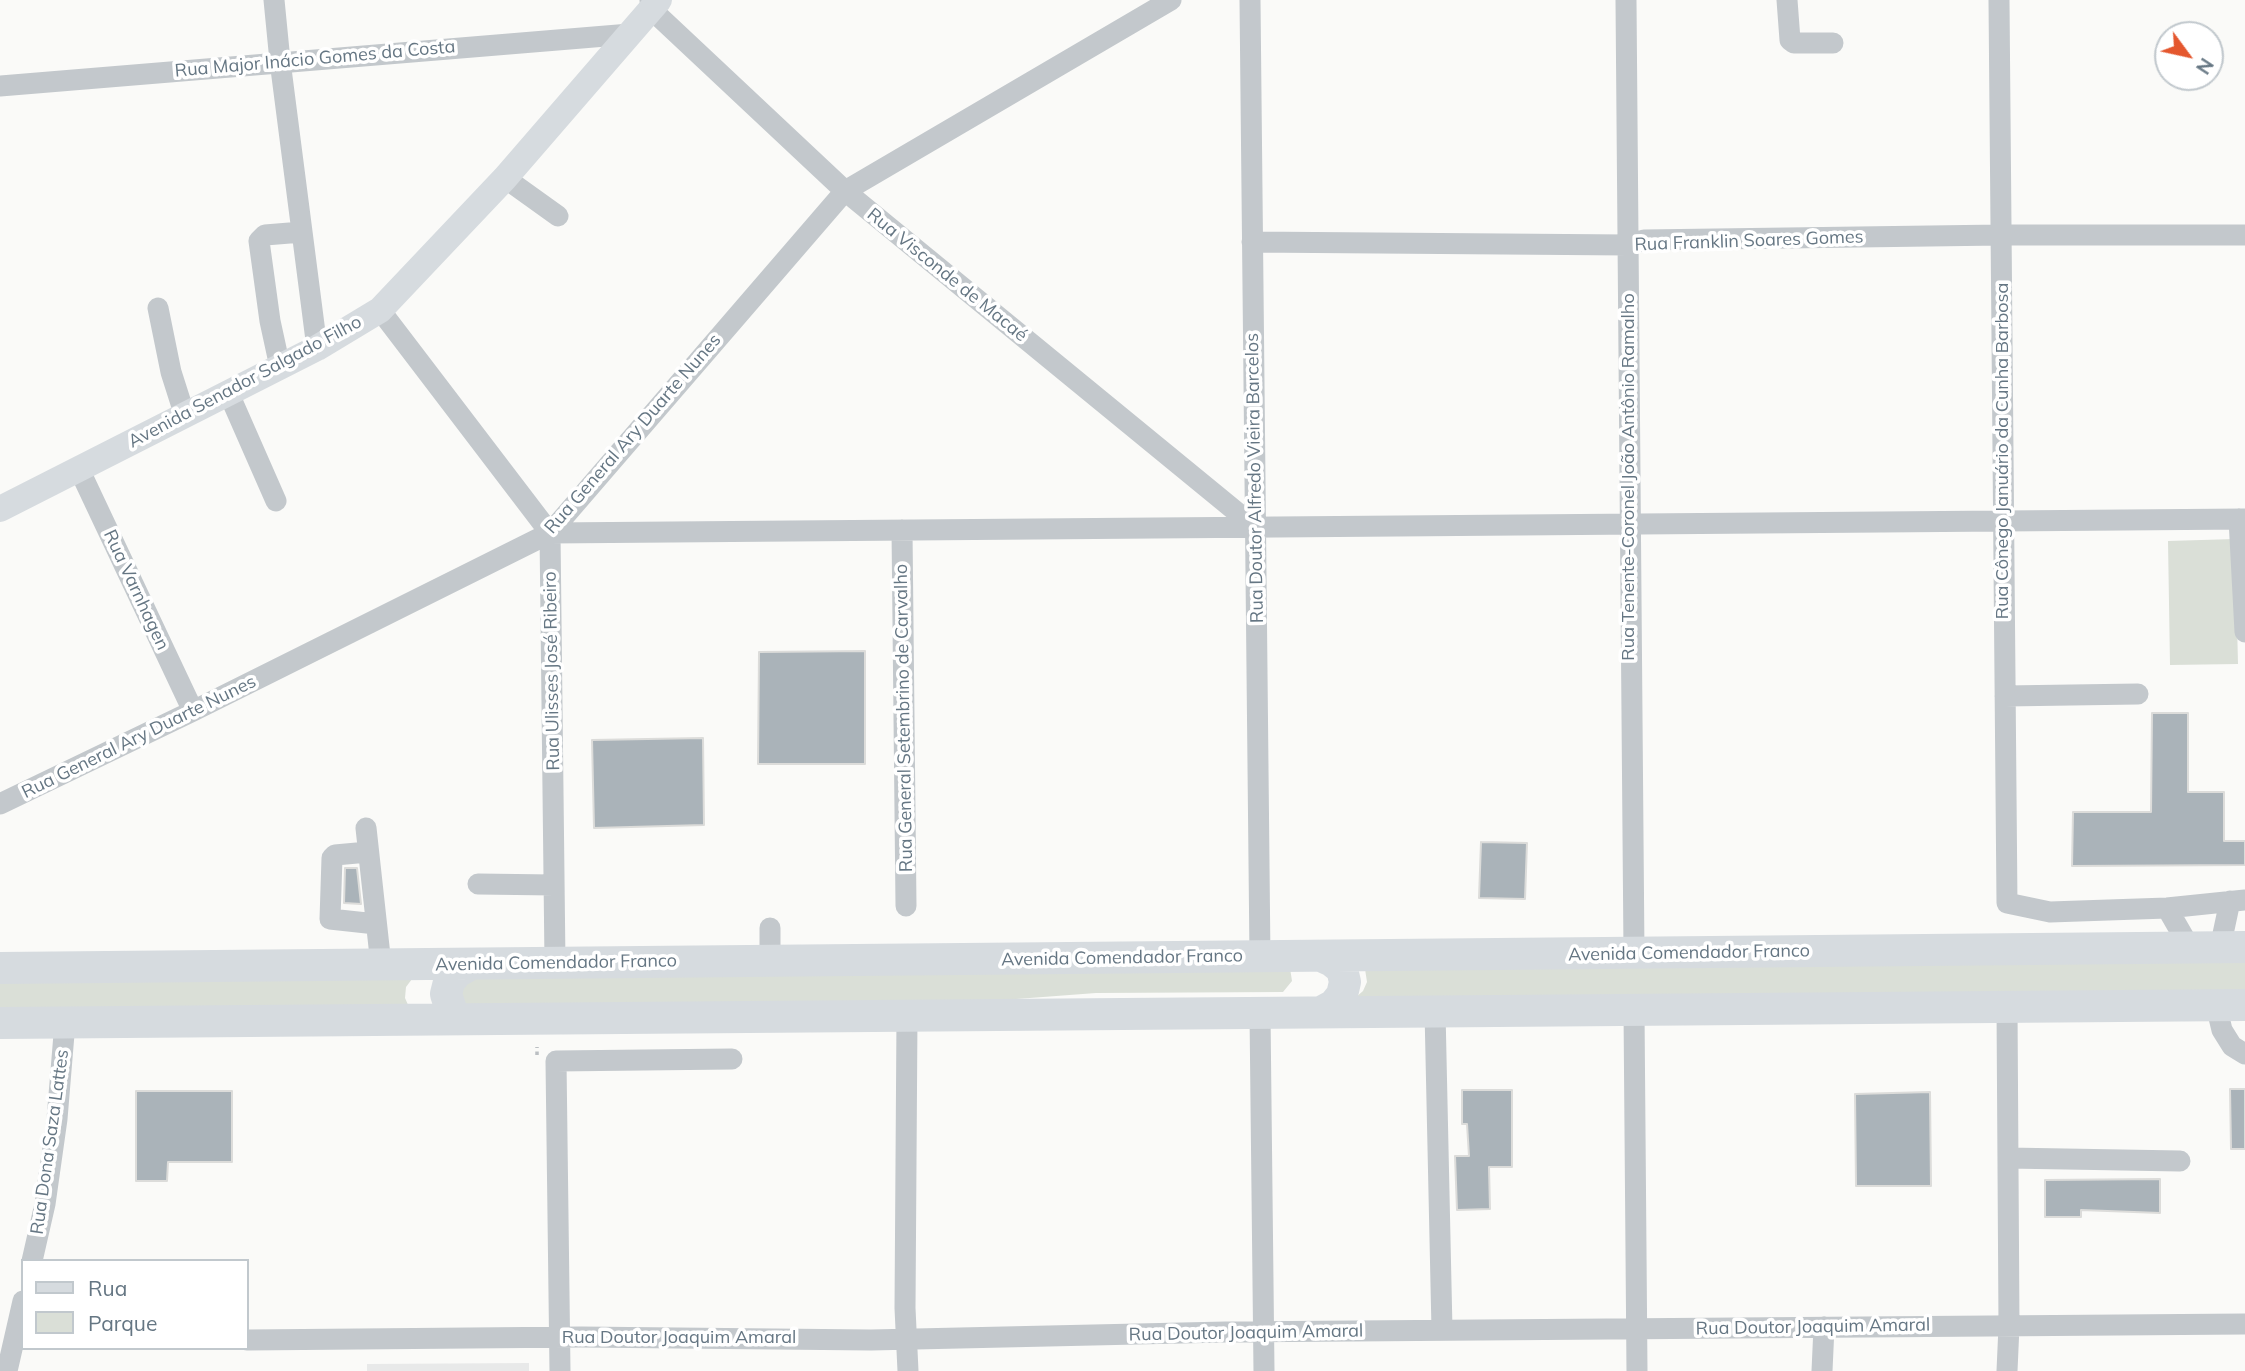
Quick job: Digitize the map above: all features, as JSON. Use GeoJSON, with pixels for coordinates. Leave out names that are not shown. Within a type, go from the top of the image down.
{"type":"FeatureCollection","features":[{"type":"Feature","properties":{"kind":"highway","name":"Avenida Comendador Franco"},"geometry":{"type":"LineString","coordinates":[[0,968],[2218,948]]}},
{"type":"Feature","properties":{"kind":"highway"},"geometry":{"type":"LineString","coordinates":[[1321,956],[1342,969],[1345,982],[1342,995],[1334,1005],[1321,1012]]}},
{"type":"Feature","properties":{"kind":"highway"},"geometry":{"type":"LineString","coordinates":[[454,1019],[446,994],[449,982],[457,972],[471,964]]}},
{"type":"Feature","properties":{"kind":"highway"},"geometry":{"type":"LineString","coordinates":[[0,1023],[2230,1005]]}},
{"type":"Feature","properties":{"kind":"main road","name":"Avenida Senador Salgado Filho"},"geometry":{"type":"LineString","coordinates":[[0,509],[317,348],[380,310],[505,178],[630,34],[653,3]]}},
{"type":"Feature","properties":{"kind":"street"},"geometry":{"type":"LineString","coordinates":[[274,0],[317,348]]}},
{"type":"Feature","properties":{"kind":"street","name":"Rua General Ary Duarte Nunes"},"geometry":{"type":"LineString","coordinates":[[0,804],[193,712],[550,533],[845,191],[1171,0]]}},
{"type":"Feature","properties":{"kind":"street","name":"Rua Doutor Alfredo Vieira Barcelos"},"geometry":{"type":"LineString","coordinates":[[1250,0],[1260,957]]}},
{"type":"Feature","properties":{"kind":"street","name":"Rua Tenente-Coronel João Antônio Ramalho"},"geometry":{"type":"LineString","coordinates":[[1626,0],[1634,953]]}},
{"type":"Feature","properties":{"kind":"street"},"geometry":{"type":"LineString","coordinates":[[1787,0],[1790,40],[1794,43],[1833,43]]}},
{"type":"Feature","properties":{"kind":"street","name":"Rua Cônego Januário da Cunha Barbosa"},"geometry":{"type":"LineString","coordinates":[[1999,0],[2007,903],[2034,910],[2063,911]]}},
{"type":"Feature","properties":{"kind":"street","name":"Rua Visconde de Macaé"},"geometry":{"type":"LineString","coordinates":[[653,3],[845,191],[1255,527]]}},
{"type":"Feature","properties":{"kind":"street","name":"Rua Major Inácio Gomes da Costa"},"geometry":{"type":"LineString","coordinates":[[0,86],[630,34]]}},
{"type":"Feature","properties":{"kind":"street"},"geometry":{"type":"LineString","coordinates":[[505,178],[558,216]]}},
{"type":"Feature","properties":{"kind":"street"},"geometry":{"type":"LineString","coordinates":[[280,367],[270,321],[259,241],[265,235],[302,232]]}},
{"type":"Feature","properties":{"kind":"street","name":"Rua Franklin Soares Gomes"},"geometry":{"type":"LineString","coordinates":[[1252,242],[1628,245],[1644,240],[2245,235]]}},
{"type":"Feature","properties":{"kind":"street"},"geometry":{"type":"LineString","coordinates":[[158,308],[171,372],[185,416]]}},
{"type":"Feature","properties":{"kind":"street"},"geometry":{"type":"LineString","coordinates":[[380,310],[550,533],[2242,519],[2245,632]]}},
{"type":"Feature","properties":{"kind":"street"},"geometry":{"type":"LineString","coordinates":[[229,394],[276,501]]}},
{"type":"Feature","properties":{"kind":"street","name":"Rua Varnhagen"},"geometry":{"type":"LineString","coordinates":[[79,469],[193,712]]}},
{"type":"Feature","properties":{"kind":"street","name":"Rua General Setembrino de Carvalho"},"geometry":{"type":"LineString","coordinates":[[902,530],[906,906]]}},
{"type":"Feature","properties":{"kind":"street","name":"Rua Ulisses José Ribeiro"},"geometry":{"type":"LineString","coordinates":[[550,533],[555,963]]}},
{"type":"Feature","properties":{"kind":"street"},"geometry":{"type":"LineString","coordinates":[[2005,696],[2138,694]]}},
{"type":"Feature","properties":{"kind":"street"},"geometry":{"type":"LineString","coordinates":[[366,828],[381,965]]}},
{"type":"Feature","properties":{"kind":"street"},"geometry":{"type":"LineString","coordinates":[[368,852],[335,855],[332,858],[330,919],[376,924]]}},
{"type":"Feature","properties":{"kind":"street"},"geometry":{"type":"LineString","coordinates":[[478,884],[554,886]]}},
{"type":"Feature","properties":{"kind":"street"},"geometry":{"type":"LineString","coordinates":[[2065,949],[2063,911],[2166,908],[2238,900]]}},
{"type":"Feature","properties":{"kind":"street"},"geometry":{"type":"LineString","coordinates":[[2166,908],[2218,948],[2223,925],[2238,900]]}},
{"type":"Feature","properties":{"kind":"street"},"geometry":{"type":"LineString","coordinates":[[770,928],[770,961]]}},
{"type":"Feature","properties":{"kind":"street"},"geometry":{"type":"LineString","coordinates":[[2230,1005],[2222,1030],[2232,1046],[2245,1054]]}},
{"type":"Feature","properties":{"kind":"street"},"geometry":{"type":"LineString","coordinates":[[2007,1007],[2007,1371]]}},
{"type":"Feature","properties":{"kind":"street"},"geometry":{"type":"LineString","coordinates":[[1634,1010],[1637,1371]]}},
{"type":"Feature","properties":{"kind":"street"},"geometry":{"type":"LineString","coordinates":[[1435,1011],[1442,1330]]}},
{"type":"Feature","properties":{"kind":"street"},"geometry":{"type":"LineString","coordinates":[[1260,1013],[1264,1371]]}},
{"type":"Feature","properties":{"kind":"street"},"geometry":{"type":"LineString","coordinates":[[907,1016],[908,1371]]}},
{"type":"Feature","properties":{"kind":"street","name":"Rua Dona Saza Lattes"},"geometry":{"type":"LineString","coordinates":[[32,1259],[52,1156],[65,1022]]}},
{"type":"Feature","properties":{"kind":"street"},"geometry":{"type":"LineString","coordinates":[[560,1371],[556,1061],[732,1059]]}},
{"type":"Feature","properties":{"kind":"street"},"geometry":{"type":"LineString","coordinates":[[2008,1158],[2180,1161]]}},
{"type":"Feature","properties":{"kind":"street"},"geometry":{"type":"LineString","coordinates":[[7,1371],[21,1308]]}},
{"type":"Feature","properties":{"kind":"street","name":"Rua Doutor Joaquim Amaral"},"geometry":{"type":"LineString","coordinates":[[248,1340],[559,1337],[907,1339],[1442,1330],[2245,1324]]}},
{"type":"Feature","properties":{"kind":"street"},"geometry":{"type":"LineString","coordinates":[[1822,1371],[1824,1327]]}},
{"type":"Feature","properties":{"kind":"shaded area"},"geometry":{"type":"Polygon","coordinates":[[[529,1363],[529,1371],[367,1371],[367,1364],[529,1363]]]}},
{"type":"Feature","properties":{"kind":"green space"},"geometry":{"type":"Polygon","coordinates":[[[2235,539],[2238,664],[2170,665],[2168,541],[2235,539]]]}},
{"type":"Feature","properties":{"kind":"green space"},"geometry":{"type":"Polygon","coordinates":[[[2245,960],[2245,994],[1355,998],[1363,991],[1367,982],[1365,969],[2245,960]]]}},
{"type":"Feature","properties":{"kind":"green space"},"geometry":{"type":"Polygon","coordinates":[[[1290,968],[1292,981],[1283,992],[1096,993],[990,1001],[458,1006],[456,987],[470,975],[1290,968]]]}},
{"type":"Feature","properties":{"kind":"green space"},"geometry":{"type":"Polygon","coordinates":[[[0,978],[412,979],[406,987],[405,998],[409,1007],[0,1010],[0,978]]]}},
{"type":"Feature","properties":{"kind":"building"},"geometry":{"type":"Polygon","coordinates":[[[865,651],[865,764],[758,764],[759,652],[865,651]]]}},
{"type":"Feature","properties":{"kind":"building"},"geometry":{"type":"Polygon","coordinates":[[[2152,713],[2188,713],[2188,792],[2224,792],[2224,841],[2245,841],[2245,865],[2072,866],[2073,812],[2151,812],[2152,713]]]}},
{"type":"Feature","properties":{"kind":"building"},"geometry":{"type":"Polygon","coordinates":[[[703,738],[704,825],[594,828],[592,740],[703,738]]]}},
{"type":"Feature","properties":{"kind":"building"},"geometry":{"type":"Polygon","coordinates":[[[1481,842],[1527,843],[1525,899],[1479,898],[1481,842]]]}},
{"type":"Feature","properties":{"kind":"building"},"geometry":{"type":"Polygon","coordinates":[[[345,868],[357,868],[361,904],[344,903],[345,868]]]}},
{"type":"Feature","properties":{"kind":"building"},"geometry":{"type":"Polygon","coordinates":[[[2230,1089],[2245,1089],[2245,1149],[2231,1149],[2230,1089]]]}},
{"type":"Feature","properties":{"kind":"building"},"geometry":{"type":"Polygon","coordinates":[[[1462,1090],[1512,1090],[1512,1167],[1489,1167],[1490,1209],[1457,1210],[1455,1156],[1469,1156],[1467,1124],[1462,1124],[1462,1090]]]}},
{"type":"Feature","properties":{"kind":"building"},"geometry":{"type":"Polygon","coordinates":[[[136,1091],[232,1091],[232,1162],[168,1162],[167,1181],[136,1181],[136,1091]]]}},
{"type":"Feature","properties":{"kind":"building"},"geometry":{"type":"Polygon","coordinates":[[[1930,1092],[1931,1186],[1856,1186],[1855,1094],[1930,1092]]]}},
{"type":"Feature","properties":{"kind":"building"},"geometry":{"type":"Polygon","coordinates":[[[2160,1179],[2160,1213],[2081,1210],[2081,1217],[2045,1217],[2045,1180],[2160,1179]]]}}]}
